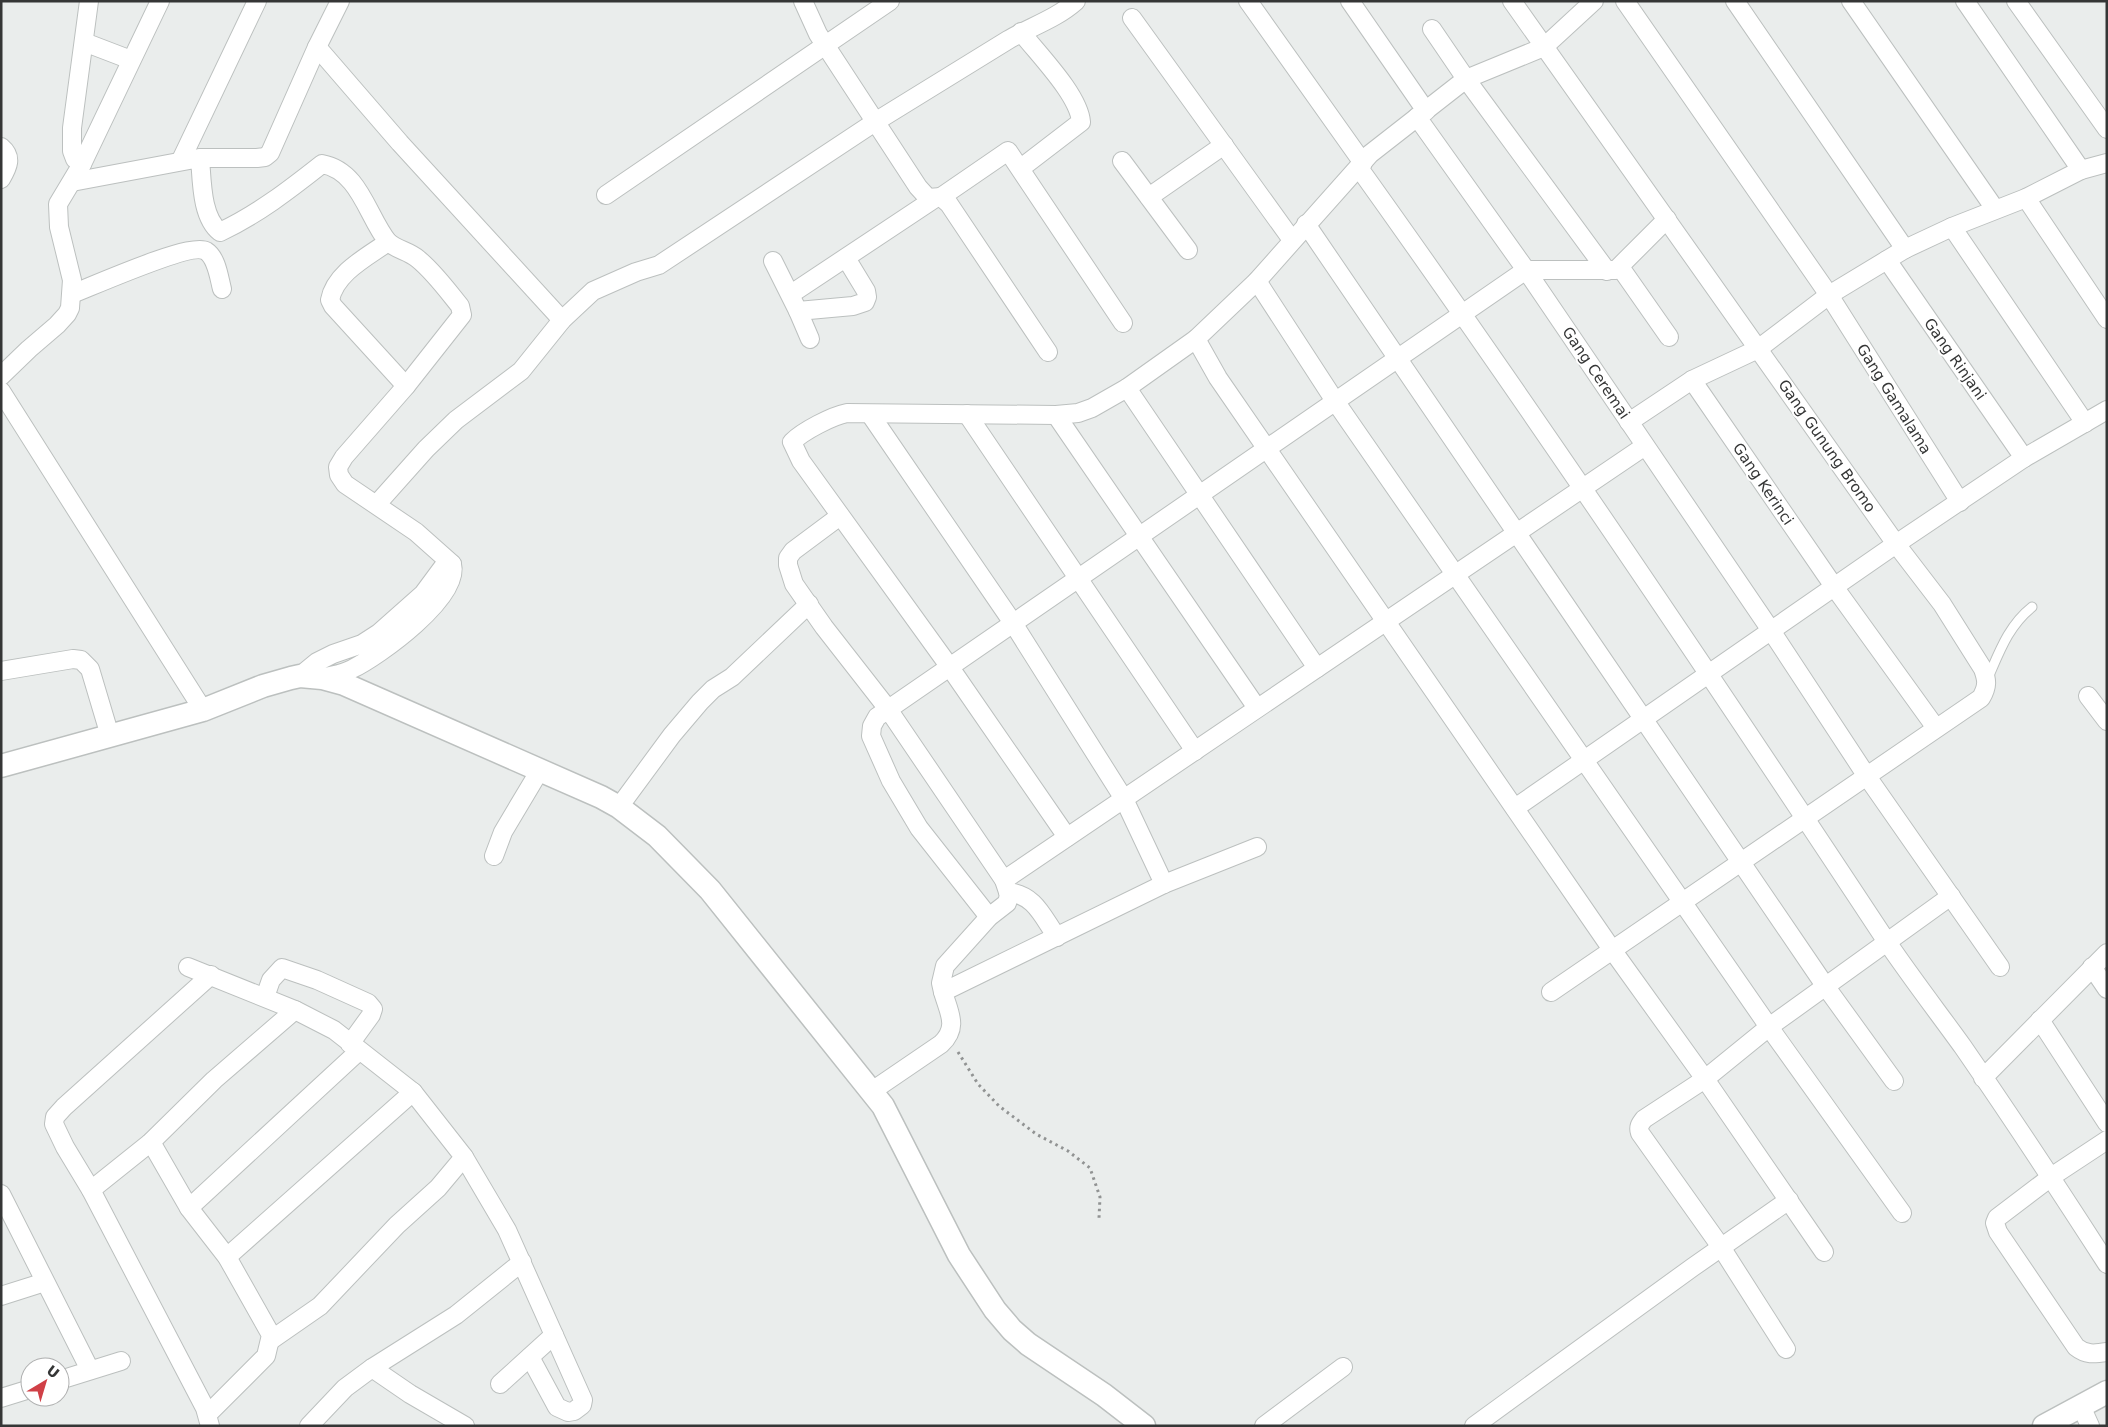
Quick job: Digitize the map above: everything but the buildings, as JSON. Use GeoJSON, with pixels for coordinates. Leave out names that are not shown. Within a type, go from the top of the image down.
{"type":"FeatureCollection","features":[{"type":"Feature","properties":{"kind":"street"},"geometry":{"type":"LineString","coordinates":[[82,164],[74,159],[72,128],[88,1]]}},
{"type":"Feature","properties":{"kind":"street"},"geometry":{"type":"LineString","coordinates":[[1,376],[67,314],[72,294],[72,280],[58,217],[58,204],[82,164],[160,1]]}},
{"type":"Feature","properties":{"kind":"street"},"geometry":{"type":"LineString","coordinates":[[182,160],[258,1]]}},
{"type":"Feature","properties":{"kind":"street"},"geometry":{"type":"LineString","coordinates":[[72,182],[155,167],[182,160],[265,157],[270,153],[317,47],[340,1]]}},
{"type":"Feature","properties":{"kind":"street"},"geometry":{"type":"LineString","coordinates":[[803,1],[818,34],[918,187],[928,198],[938,198],[949,204],[1048,352]]}},
{"type":"Feature","properties":{"kind":"street"},"geometry":{"type":"LineString","coordinates":[[606,195],[890,1]]}},
{"type":"Feature","properties":{"kind":"street"},"geometry":{"type":"LineString","coordinates":[[377,504],[426,448],[456,420],[521,371],[562,320],[593,291],[636,272],[659,265],[876,122],[1021,32],[1036,28],[1076,1]]}},
{"type":"Feature","properties":{"kind":"street"},"geometry":{"type":"LineString","coordinates":[[1248,1],[1807,818],[1888,942],[2051,1177],[2107,1264]]}},
{"type":"Feature","properties":{"kind":"street","name":"Gang Ceremai"},"geometry":{"type":"LineString","coordinates":[[1350,1],[1422,114],[1772,632],[1866,776],[2000,966]]}},
{"type":"Feature","properties":{"kind":"street","name":"Gang Gunung Bromo"},"geometry":{"type":"LineString","coordinates":[[1512,1],[1896,544],[1942,604],[1983,669],[1987,680]]}},
{"type":"Feature","properties":{"kind":"street"},"geometry":{"type":"LineString","coordinates":[[1067,837],[949,666],[801,461],[792,442],[802,434],[837,415],[1056,415],[1092,408],[1127,388],[1196,339],[1257,281],[1370,154],[1388,138],[1466,79],[1544,47],[1594,1]]}},
{"type":"Feature","properties":{"kind":"street","name":"Gang Gamalama"},"geometry":{"type":"LineString","coordinates":[[1625,1],[1829,295],[1960,502]]}},
{"type":"Feature","properties":{"kind":"street"},"geometry":{"type":"LineString","coordinates":[[1735,1],[1905,249]]}},
{"type":"Feature","properties":{"kind":"street"},"geometry":{"type":"LineString","coordinates":[[1851,1],[1995,209]]}},
{"type":"Feature","properties":{"kind":"street"},"geometry":{"type":"LineString","coordinates":[[1965,1],[2081,170]]}},
{"type":"Feature","properties":{"kind":"street"},"geometry":{"type":"LineString","coordinates":[[2016,1],[2107,129]]}},
{"type":"Feature","properties":{"kind":"street"},"geometry":{"type":"LineString","coordinates":[[1132,18],[1292,240]]}},
{"type":"Feature","properties":{"kind":"street"},"geometry":{"type":"LineString","coordinates":[[1432,29],[1466,79],[1614,269],[1670,337]]}},
{"type":"Feature","properties":{"kind":"street"},"geometry":{"type":"LineString","coordinates":[[1021,32],[1070,94],[1080,114],[1081,122],[1021,168]]}},
{"type":"Feature","properties":{"kind":"street"},"geometry":{"type":"LineString","coordinates":[[84,42],[131,60]]}},
{"type":"Feature","properties":{"kind":"street"},"geometry":{"type":"LineString","coordinates":[[317,47],[400,143],[562,320]]}},
{"type":"Feature","properties":{"kind":"street"},"geometry":{"type":"LineString","coordinates":[[1150,197],[1224,145]]}},
{"type":"Feature","properties":{"kind":"street"},"geometry":{"type":"LineString","coordinates":[[1,147],[9,159],[8,167],[1,179]]}},
{"type":"Feature","properties":{"kind":"street"},"geometry":{"type":"LineString","coordinates":[[791,294],[1008,150],[1123,323]]}},
{"type":"Feature","properties":{"kind":"street"},"geometry":{"type":"LineString","coordinates":[[200,158],[203,196],[213,226],[220,232],[280,198],[322,164],[332,166],[347,177],[363,195],[378,230],[388,242],[395,248],[418,258],[460,306],[462,311],[462,315],[406,386],[344,457],[338,467],[339,475],[345,484],[416,532],[452,564],[443,567],[386,649],[351,670],[322,678]]}},
{"type":"Feature","properties":{"kind":"street"},"geometry":{"type":"LineString","coordinates":[[1122,161],[1188,250]]}},
{"type":"Feature","properties":{"kind":"street"},"geometry":{"type":"LineString","coordinates":[[1629,422],[1692,380],[1758,349],[1829,295],[1905,249],[1952,227],[2026,198],[2081,170],[2105,167]]}},
{"type":"Feature","properties":{"kind":"street"},"geometry":{"type":"LineString","coordinates":[[2026,198],[2107,319]]}},
{"type":"Feature","properties":{"kind":"street"},"geometry":{"type":"LineString","coordinates":[[989,917],[919,828],[891,781],[871,736],[872,726],[877,717],[1526,270],[1614,269],[1667,219]]}},
{"type":"Feature","properties":{"kind":"street"},"geometry":{"type":"LineString","coordinates":[[1306,224],[1826,987],[1894,1081]]}},
{"type":"Feature","properties":{"kind":"street"},"geometry":{"type":"LineString","coordinates":[[203,250],[213,226]]}},
{"type":"Feature","properties":{"kind":"street"},"geometry":{"type":"LineString","coordinates":[[1952,227],[2085,423]]}},
{"type":"Feature","properties":{"kind":"street"},"geometry":{"type":"LineString","coordinates":[[388,242],[346,273],[334,288],[330,300],[333,306],[406,386]]}},
{"type":"Feature","properties":{"kind":"street"},"geometry":{"type":"LineString","coordinates":[[72,294],[169,256],[195,249],[203,250],[212,258],[222,290]]}},
{"type":"Feature","properties":{"kind":"street"},"geometry":{"type":"LineString","coordinates":[[798,311],[853,306],[866,302],[866,291],[846,258]]}},
{"type":"Feature","properties":{"kind":"street","name":"Gang Rinjani"},"geometry":{"type":"LineString","coordinates":[[1887,260],[2024,458]]}},
{"type":"Feature","properties":{"kind":"street"},"geometry":{"type":"LineString","coordinates":[[773,261],[791,294],[810,339]]}},
{"type":"Feature","properties":{"kind":"street"},"geometry":{"type":"LineString","coordinates":[[1257,281],[1335,401],[1769,1027],[1902,1213]]}},
{"type":"Feature","properties":{"kind":"street"},"geometry":{"type":"LineString","coordinates":[[1196,339],[1218,378],[1266,448],[1613,951],[1705,1079],[1824,1252]]}},
{"type":"Feature","properties":{"kind":"street","name":"Gang Kerinci"},"geometry":{"type":"LineString","coordinates":[[1692,380],[1835,588],[1936,728]]}},
{"type":"Feature","properties":{"kind":"street"},"geometry":{"type":"LineString","coordinates":[[1127,388],[1317,668]]}},
{"type":"Feature","properties":{"kind":"street"},"geometry":{"type":"LineString","coordinates":[[1,390],[203,710]]}},
{"type":"Feature","properties":{"kind":"street"},"geometry":{"type":"LineString","coordinates":[[1516,808],[1772,632],[1896,544],[2024,458],[2107,410]]}},
{"type":"Feature","properties":{"kind":"street"},"geometry":{"type":"LineString","coordinates":[[870,414],[1013,623],[1124,799],[1164,884]]}},
{"type":"Feature","properties":{"kind":"street"},"geometry":{"type":"LineString","coordinates":[[967,414],[1195,750]]}},
{"type":"Feature","properties":{"kind":"street"},"geometry":{"type":"LineString","coordinates":[[1056,415],[1257,708]]}},
{"type":"Feature","properties":{"kind":"street"},"geometry":{"type":"LineString","coordinates":[[1006,886],[1067,837],[1645,446]]}},
{"type":"Feature","properties":{"kind":"street"},"geometry":{"type":"LineString","coordinates":[[840,516],[793,551],[788,558],[788,565],[794,584],[888,708],[1006,886],[1029,898],[1057,936]]}},
{"type":"Feature","properties":{"kind":"street"},"geometry":{"type":"LineString","coordinates":[[620,807],[672,735],[700,702],[713,689],[732,677],[808,604]]}},
{"type":"Feature","properties":{"kind":"street"},"geometry":{"type":"LineString","coordinates":[[300,676],[317,662],[362,644],[404,622]]}},
{"type":"Feature","properties":{"kind":"street"},"geometry":{"type":"LineString","coordinates":[[1,671],[73,659],[81,660],[90,669],[110,736]]}},
{"type":"Feature","properties":{"kind":"street"},"geometry":{"type":"LineString","coordinates":[[1,766],[203,710],[263,686],[300,676],[322,678],[365,692],[620,807],[657,836],[710,890],[872,1091],[891,1119],[959,1255],[995,1310],[1012,1330],[1028,1344],[1104,1395],[1144,1426]]}},
{"type":"Feature","properties":{"kind":"street"},"geometry":{"type":"LineString","coordinates":[[1551,992],[1981,698],[1986,689],[1987,680]]}},
{"type":"Feature","properties":{"kind":"street"},"geometry":{"type":"LineString","coordinates":[[2088,696],[2107,721]]}},
{"type":"Feature","properties":{"kind":"street"},"geometry":{"type":"LineString","coordinates":[[494,856],[512,815],[540,770]]}},
{"type":"Feature","properties":{"kind":"street"},"geometry":{"type":"LineString","coordinates":[[943,992],[1164,884],[1257,847]]}},
{"type":"Feature","properties":{"kind":"street"},"geometry":{"type":"LineString","coordinates":[[872,1091],[941,1044],[949,1036],[952,1030],[951,1020],[941,983],[945,966],[989,917],[1007,903],[1006,886]]}},
{"type":"Feature","properties":{"kind":"street"},"geometry":{"type":"LineString","coordinates":[[1786,1349],[1720,1247],[1639,1128],[1644,1119],[1705,1079],[1769,1027],[1951,896]]}},
{"type":"Feature","properties":{"kind":"street"},"geometry":{"type":"LineString","coordinates":[[1978,1071],[2040,1020],[2107,953]]}},
{"type":"Feature","properties":{"kind":"street"},"geometry":{"type":"LineString","coordinates":[[188,967],[265,997],[334,1030],[413,1092],[464,1157],[507,1230],[583,1400],[582,1405],[578,1409],[568,1412],[557,1407],[530,1357]]}},
{"type":"Feature","properties":{"kind":"street"},"geometry":{"type":"LineString","coordinates":[[2092,967],[2107,989]]}},
{"type":"Feature","properties":{"kind":"street"},"geometry":{"type":"LineString","coordinates":[[189,1208],[354,1047],[373,1010],[368,1003],[317,980],[282,968],[271,980],[265,997]]}},
{"type":"Feature","properties":{"kind":"street"},"geometry":{"type":"LineString","coordinates":[[151,1142],[189,1208],[227,1257],[271,1335],[266,1356],[209,1420],[91,1190],[65,1147],[54,1124],[55,1118],[212,975]]}},
{"type":"Feature","properties":{"kind":"street"},"geometry":{"type":"LineString","coordinates":[[91,1190],[151,1142],[214,1080],[295,1010]]}},
{"type":"Feature","properties":{"kind":"street"},"geometry":{"type":"LineString","coordinates":[[2040,1020],[2107,1122]]}},
{"type":"Feature","properties":{"kind":"street"},"geometry":{"type":"LineString","coordinates":[[227,1257],[413,1092]]}},
{"type":"Feature","properties":{"kind":"street"},"geometry":{"type":"LineString","coordinates":[[2107,1140],[2051,1177],[1997,1218],[1995,1224],[2076,1347],[2082,1352],[2092,1354],[2107,1352]]}},
{"type":"Feature","properties":{"kind":"street"},"geometry":{"type":"LineString","coordinates":[[271,1340],[320,1306],[397,1225],[438,1188],[464,1157]]}},
{"type":"Feature","properties":{"kind":"street"},"geometry":{"type":"LineString","coordinates":[[1474,1426],[1720,1247],[1789,1200]]}},
{"type":"Feature","properties":{"kind":"street"},"geometry":{"type":"LineString","coordinates":[[3,1201],[90,1370]]}},
{"type":"Feature","properties":{"kind":"street"},"geometry":{"type":"LineString","coordinates":[[309,1426],[344,1388],[456,1315],[522,1262]]}},
{"type":"Feature","properties":{"kind":"street"},"geometry":{"type":"LineString","coordinates":[[1,1296],[45,1282]]}},
{"type":"Feature","properties":{"kind":"street"},"geometry":{"type":"LineString","coordinates":[[500,1384],[554,1335]]}},
{"type":"Feature","properties":{"kind":"street"},"geometry":{"type":"LineString","coordinates":[[70,1377],[120,1361]]}},
{"type":"Feature","properties":{"kind":"street"},"geometry":{"type":"LineString","coordinates":[[1264,1426],[1343,1367]]}},
{"type":"Feature","properties":{"kind":"street"},"geometry":{"type":"LineString","coordinates":[[372,1368],[410,1394],[465,1426]]}},
{"type":"Feature","properties":{"kind":"street"},"geometry":{"type":"LineString","coordinates":[[1,1398],[20,1392]]}},
{"type":"Feature","properties":{"kind":"street"},"geometry":{"type":"LineString","coordinates":[[2044,1426],[2085,1416],[2107,1392]]}},
{"type":"Feature","properties":{"kind":"lane"},"geometry":{"type":"LineString","coordinates":[[1987,680],[2014,623],[2032,607]]}},
{"type":"Feature","properties":{"kind":"path"},"geometry":{"type":"LineString","coordinates":[[949,1036],[978,1084],[999,1106],[1036,1134],[1068,1151],[1090,1168],[1100,1196],[1099,1218]]}}]}
